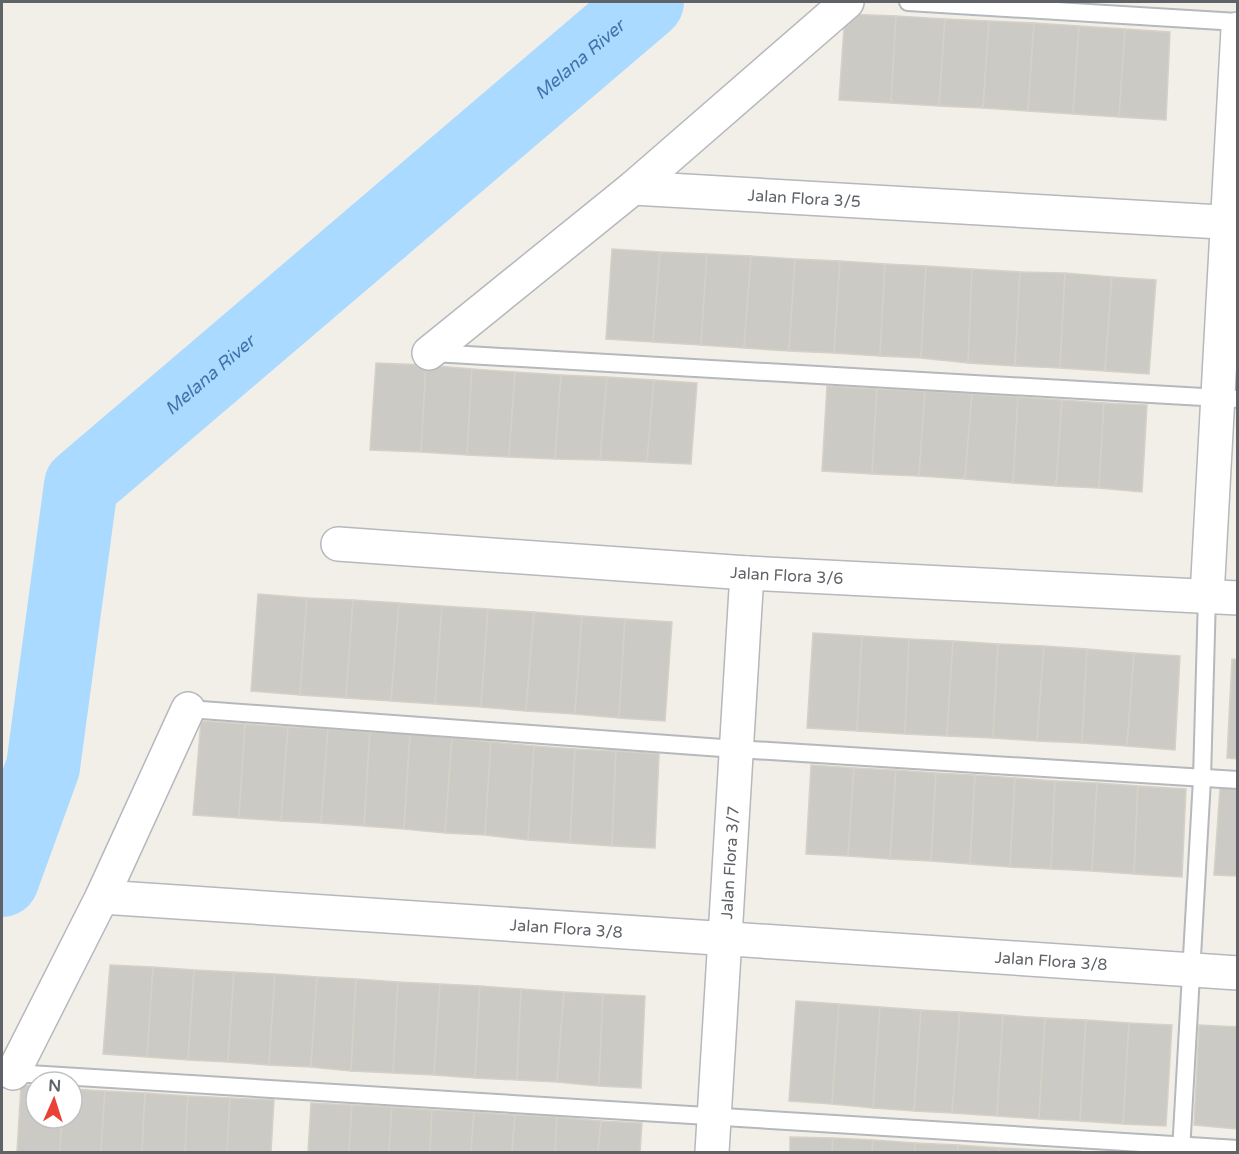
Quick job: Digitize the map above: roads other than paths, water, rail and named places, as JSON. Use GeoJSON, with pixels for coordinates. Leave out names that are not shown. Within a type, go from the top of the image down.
{"type":"FeatureCollection","features":[{"type":"Feature","properties":{"kind":"street"},"geometry":{"type":"LineString","coordinates":[[429,353],[633,188],[847,2]]}},
{"type":"Feature","properties":{"kind":"street"},"geometry":{"type":"LineString","coordinates":[[1222,597],[1238,28]]}},
{"type":"Feature","properties":{"kind":"street","name":"Jalan Flora 3/5"},"geometry":{"type":"LineString","coordinates":[[633,188],[1233,223]]}},
{"type":"Feature","properties":{"kind":"street","name":"Jalan Flora 3/6"},"geometry":{"type":"LineString","coordinates":[[338,544],[747,573],[1222,597]]}},
{"type":"Feature","properties":{"kind":"street","name":"Jalan Flora 3/7"},"geometry":{"type":"LineString","coordinates":[[712,1152],[747,573]]}},
{"type":"Feature","properties":{"kind":"street"},"geometry":{"type":"LineString","coordinates":[[13,1073],[102,897],[188,709]]}},
{"type":"Feature","properties":{"kind":"street","name":"Jalan Flora 3/8"},"geometry":{"type":"LineString","coordinates":[[102,897],[1238,973]]}},
{"type":"Feature","properties":{"kind":"lane"},"geometry":{"type":"LineString","coordinates":[[908,2],[1238,22]]}},
{"type":"Feature","properties":{"kind":"lane"},"geometry":{"type":"LineString","coordinates":[[429,353],[1228,399]]}},
{"type":"Feature","properties":{"kind":"lane"},"geometry":{"type":"LineString","coordinates":[[1181,1149],[1202,778],[1222,597]]}},
{"type":"Feature","properties":{"kind":"lane"},"geometry":{"type":"LineString","coordinates":[[188,709],[736,749],[1238,780]]}},
{"type":"Feature","properties":{"kind":"lane"},"geometry":{"type":"LineString","coordinates":[[13,1073],[1181,1149],[1238,1149]]}},
{"type":"Feature","properties":{"kind":"waterway","name":"Melana River"},"geometry":{"type":"LineString","coordinates":[[2,880],[43,767],[81,485],[647,2]]}}]}
